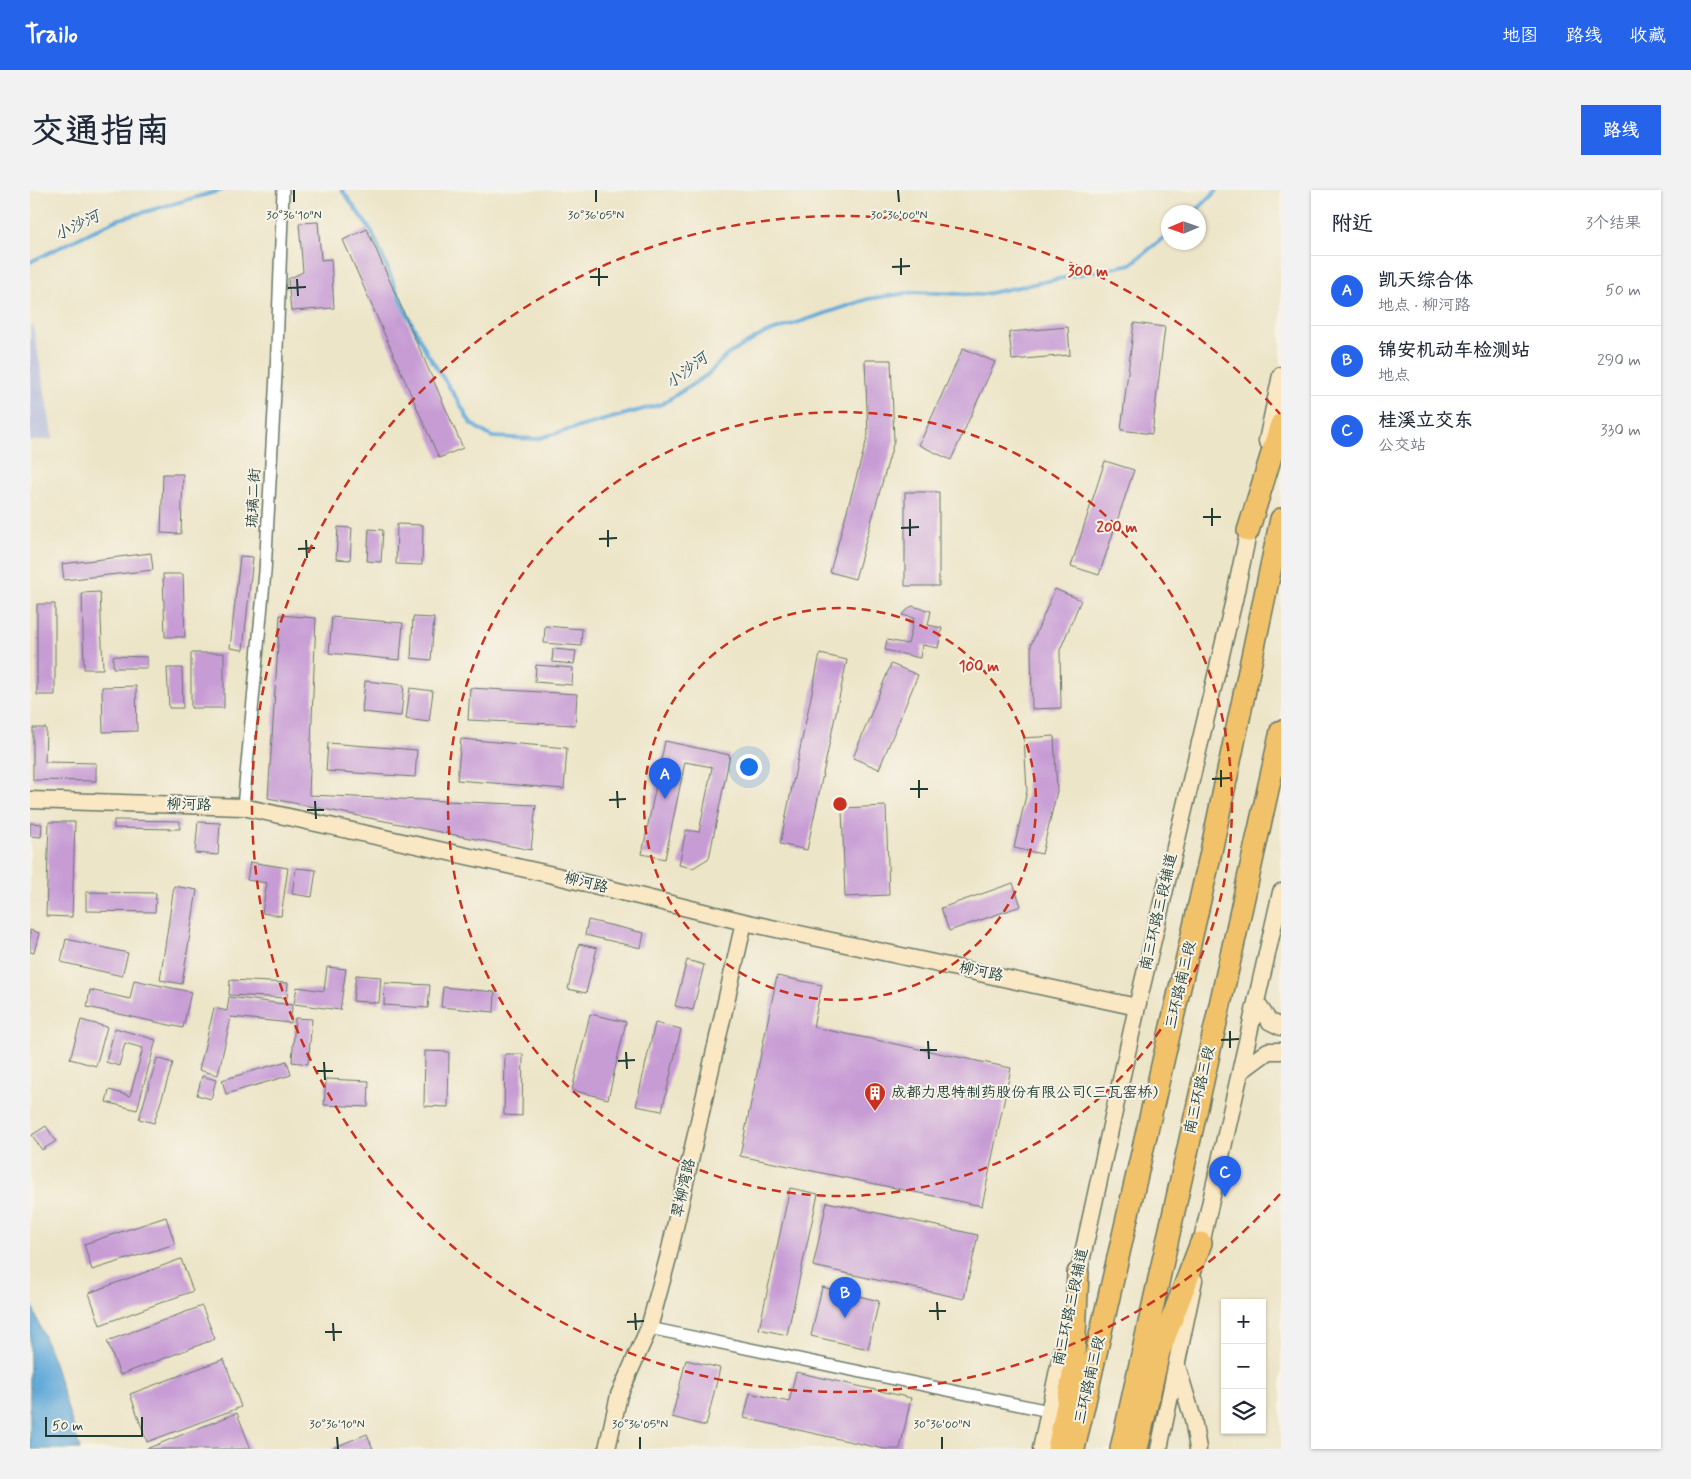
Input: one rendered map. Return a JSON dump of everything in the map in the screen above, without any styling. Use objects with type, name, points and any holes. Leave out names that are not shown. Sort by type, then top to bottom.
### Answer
[{"type":"highway","points":[[1248,531],[1281,424]]},
{"type":"highway","name":"三环路南三段","points":[[1074,1449],[1209,861],[1281,520]]},
{"type":"highway","name":"南三环路三段","points":[[1121,1449],[1281,730]]},
{"type":"highway","points":[[1137,1449],[1159,1352],[1201,1243]]},
{"type":"highway","points":[[1058,1449],[1074,1376],[1078,1273]]},
{"type":"main road","name":"南三环路三段辅道","points":[[1041,1449],[1136,1007],[1234,600],[1281,375]]},
{"type":"main road","name":"柳河路","points":[[30,800],[243,807],[553,875],[744,922],[1136,1007]]},
{"type":"main road","points":[[1158,1449],[1201,1243],[1281,892]]},
{"type":"main road","name":"翠柳湾路","points":[[607,1449],[618,1395],[649,1328],[670,1249],[744,922]]},
{"type":"main road","points":[[1256,1002],[1269,1021],[1281,1027]]},
{"type":"main road","points":[[1241,1071],[1268,1051],[1281,1051]]},
{"type":"main road","points":[[1177,1365],[1193,1419],[1198,1449]]},
{"type":"street","name":"琉璃二街","points":[[243,807],[265,572],[283,192]]},
{"type":"street","points":[[649,1328],[1049,1411]]},
{"type":"shaded area","points":[[33,325],[53,439],[30,441],[30,326]]},
{"type":"water","points":[[30,1300],[54,1363],[80,1449],[30,1449]]},
{"type":"building","points":[[318,222],[321,260],[331,259],[334,308],[291,311],[288,279],[303,272],[299,223]]},
{"type":"building","points":[[367,229],[463,448],[439,458],[343,240]]},
{"type":"building","points":[[1134,323],[1165,327],[1152,434],[1121,430]]},
{"type":"building","points":[[1068,327],[1070,355],[1012,360],[1009,332]]},
{"type":"building","points":[[963,348],[995,362],[951,460],[919,445]]},
{"type":"building","points":[[865,360],[891,360],[894,441],[855,579],[830,572],[868,435]]},
{"type":"building","points":[[1105,461],[1134,470],[1099,575],[1071,566]]},
{"type":"building","points":[[163,474],[183,474],[181,534],[161,533]]},
{"type":"building","points":[[905,492],[939,492],[939,586],[905,586]]},
{"type":"building","points":[[397,524],[423,525],[422,565],[396,564]]},
{"type":"building","points":[[338,527],[352,528],[350,560],[336,559]]},
{"type":"building","points":[[369,529],[383,530],[381,562],[367,561]]},
{"type":"building","points":[[151,553],[153,570],[64,580],[62,564]]},
{"type":"building","points":[[240,556],[253,557],[243,650],[230,648]]},
{"type":"building","points":[[163,574],[183,574],[185,637],[165,637]]},
{"type":"building","points":[[1055,589],[1081,600],[1060,650],[1061,708],[1032,709],[1031,645]]},
{"type":"building","points":[[100,592],[103,669],[84,669],[82,593]]},
{"type":"building","points":[[37,604],[55,604],[55,695],[37,695]]},
{"type":"building","points":[[912,606],[931,611],[928,625],[942,628],[938,648],[922,645],[920,658],[885,650],[887,640],[908,644],[914,618],[902,615]]},
{"type":"building","points":[[280,615],[316,618],[309,795],[536,805],[531,850],[268,798]]},
{"type":"building","points":[[332,617],[403,623],[400,660],[329,653]]},
{"type":"building","points":[[413,617],[434,618],[431,660],[411,658]]},
{"type":"building","points":[[545,626],[582,629],[581,646],[544,643]]},
{"type":"building","points":[[553,649],[576,651],[574,664],[552,662]]},
{"type":"building","points":[[191,653],[224,653],[224,708],[191,708]]},
{"type":"building","points":[[820,654],[847,660],[807,850],[780,844]]},
{"type":"building","points":[[113,656],[147,657],[147,668],[113,668]]},
{"type":"building","points":[[891,664],[918,675],[879,769],[853,758]]},
{"type":"building","points":[[536,665],[573,668],[572,685],[535,682]]},
{"type":"building","points":[[167,668],[182,668],[183,708],[169,708]]},
{"type":"building","points":[[365,681],[404,685],[401,716],[362,712]]},
{"type":"building","points":[[136,686],[137,731],[103,732],[102,687]]},
{"type":"building","points":[[410,688],[433,691],[429,722],[406,719]]},
{"type":"building","points":[[470,688],[577,694],[575,725],[468,720]]},
{"type":"building","points":[[33,728],[46,728],[45,762],[96,763],[96,781],[33,780]]},
{"type":"building","points":[[1054,736],[1057,791],[1042,854],[1014,848],[1027,791],[1024,738]]},
{"type":"building","points":[[461,739],[567,748],[564,789],[457,780]]},
{"type":"building","points":[[665,741],[730,755],[709,858],[693,868],[679,865],[686,830],[699,832],[712,767],[685,762],[665,859],[642,854]]},
{"type":"building","points":[[328,743],[417,750],[415,777],[326,771]]},
{"type":"building","points":[[886,806],[889,895],[845,897],[842,808]]},
{"type":"building","points":[[114,820],[180,821],[180,829],[114,828]]},
{"type":"building","points":[[49,822],[75,822],[72,917],[46,916]]},
{"type":"building","points":[[198,822],[220,823],[218,855],[195,853]]},
{"type":"building","points":[[30,823],[42,824],[41,837],[30,836]]},
{"type":"building","points":[[250,862],[288,868],[281,916],[262,913],[267,883],[247,880]]},
{"type":"building","points":[[296,868],[316,870],[312,897],[292,894]]},
{"type":"building","points":[[1013,883],[1021,906],[949,931],[941,908]]},
{"type":"building","points":[[174,886],[197,890],[182,984],[160,980]]},
{"type":"building","points":[[86,892],[156,893],[155,912],[86,911]]},
{"type":"building","points":[[588,920],[644,933],[641,948],[585,935]]},
{"type":"building","points":[[30,930],[39,933],[34,953],[30,952]]},
{"type":"building","points":[[66,939],[128,953],[122,976],[61,962]]},
{"type":"building","points":[[579,944],[597,948],[586,993],[568,989]]},
{"type":"building","points":[[687,960],[704,965],[693,1010],[675,1006]]},
{"type":"building","points":[[327,967],[346,969],[340,1010],[294,1004],[297,987],[324,991]]},
{"type":"building","points":[[356,975],[381,977],[379,1003],[353,1001]]},
{"type":"building","name":"成都力思特制药股份有限公司(三瓦窑桥)","points":[[777,976],[822,985],[813,1027],[1011,1068],[982,1206],[740,1156]]},
{"type":"building","points":[[134,980],[191,992],[183,1028],[87,1007],[90,990],[130,999]]},
{"type":"building","points":[[230,980],[288,983],[287,998],[229,995]]},
{"type":"building","points":[[385,983],[430,985],[428,1008],[384,1005]]},
{"type":"building","points":[[443,987],[495,992],[494,1012],[441,1007]]},
{"type":"building","points":[[229,997],[292,1005],[291,1023],[231,1017],[218,1075],[199,1070],[214,1008],[227,1011]]},
{"type":"building","points":[[590,1014],[626,1022],[608,1099],[572,1090]]},
{"type":"building","points":[[295,1018],[312,1019],[308,1064],[292,1062]]},
{"type":"building","points":[[81,1020],[107,1027],[96,1066],[70,1059]]},
{"type":"building","points":[[655,1023],[681,1029],[662,1111],[636,1106]]},
{"type":"building","points":[[115,1028],[156,1040],[137,1110],[106,1102],[109,1090],[130,1096],[143,1048],[125,1043],[119,1066],[106,1062]]},
{"type":"building","points":[[425,1051],[449,1052],[448,1107],[424,1106]]},
{"type":"building","points":[[505,1054],[523,1054],[522,1116],[504,1115]]},
{"type":"building","points":[[157,1058],[173,1063],[154,1123],[139,1119]]},
{"type":"building","points":[[287,1061],[291,1075],[226,1094],[222,1080]]},
{"type":"building","points":[[202,1076],[216,1080],[211,1099],[197,1095]]},
{"type":"building","points":[[326,1079],[369,1081],[368,1107],[324,1105]]},
{"type":"building","points":[[46,1126],[56,1141],[42,1150],[32,1135]]},
{"type":"building","points":[[790,1188],[818,1194],[787,1335],[759,1329]]},
{"type":"building","points":[[827,1202],[978,1235],[964,1299],[813,1266]]},
{"type":"building","points":[[166,1217],[175,1244],[92,1270],[84,1244]]},
{"type":"building","points":[[181,1259],[193,1291],[100,1325],[89,1293]]},
{"type":"building","points":[[822,1287],[879,1301],[868,1349],[811,1336]]},
{"type":"building","points":[[202,1306],[215,1339],[120,1375],[107,1341]]},
{"type":"building","points":[[224,1359],[241,1407],[147,1442],[130,1394]]},
{"type":"building","points":[[686,1360],[720,1368],[706,1426],[672,1417]]},
{"type":"building","points":[[796,1372],[911,1398],[900,1449],[884,1449],[744,1418],[750,1393],[789,1402]]},
{"type":"building","points":[[237,1413],[251,1449],[146,1449]]},
{"type":"building","points":[[367,1434],[373,1449],[330,1449]]},
{"type":"waterway","name":"小沙河","points":[[30,262],[116,220],[222,190]]},
{"type":"waterway","name":"小沙河","points":[[342,190],[372,232],[404,308],[427,353],[471,424],[492,437],[536,439],[662,404],[707,375],[727,355],[763,334],[868,299],[915,292],[980,295],[1131,264],[1161,240]]},
{"type":"waterway","name":"小沙河","points":[[1202,205],[1217,190]]},
{"type":"place","name":"凯天综合体","points":[[665,799]]},
{"type":"place","name":"成都力思特制药股份有限公司(三瓦窑桥)","points":[[875,1112]]},
{"type":"place","name":"桂溪立交东","points":[[1225,1197]]},
{"type":"place","name":"锦安机动车检测站","points":[[845,1318]]}]
